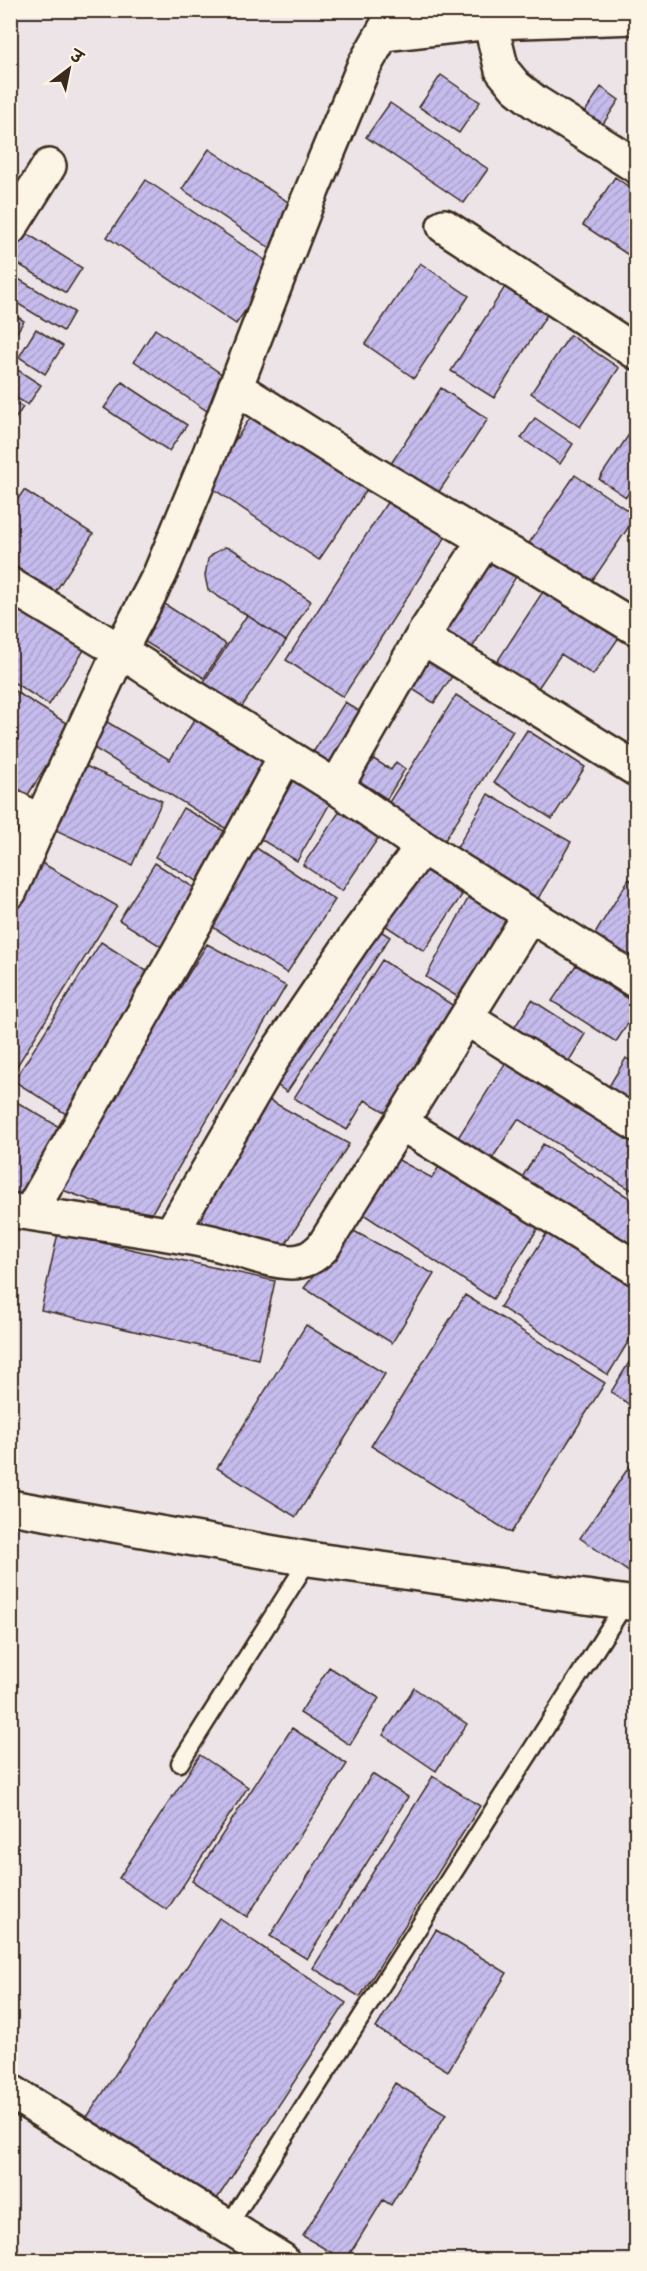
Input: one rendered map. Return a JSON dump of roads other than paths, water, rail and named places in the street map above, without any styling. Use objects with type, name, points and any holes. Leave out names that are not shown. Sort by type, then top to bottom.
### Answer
[{"type":"street","points":[[10,891],[120,651],[160,574],[338,128],[364,66],[390,22],[490,22],[636,17]]},
{"type":"street","points":[[490,22],[502,70],[516,87],[535,102],[636,166]]},
{"type":"street","points":[[10,228],[49,166]]},
{"type":"street","points":[[444,226],[636,352]]},
{"type":"street","points":[[235,387],[351,460],[636,628]]},
{"type":"street","points":[[336,788],[422,637],[485,540]]},
{"type":"street","points":[[10,585],[120,651],[636,981]]},
{"type":"street","points":[[422,637],[636,769]]},
{"type":"street","points":[[285,757],[195,923],[20,1211],[213,1242],[281,1261],[305,1260],[314,1257],[323,1247],[530,915]]},
{"type":"street","points":[[10,805],[40,823]]},
{"type":"street","points":[[171,1234],[275,1055],[349,946],[422,846]]},
{"type":"street","points":[[466,1018],[636,1124]]},
{"type":"street","points":[[401,1123],[636,1268]]},
{"type":"street","points":[[10,1507],[309,1559],[631,1603]]},
{"type":"street","points":[[10,2091],[282,2260]]},
{"type":"lane","points":[[180,1763],[309,1559]]},
{"type":"lane","points":[[228,2226],[631,1603]]}]
